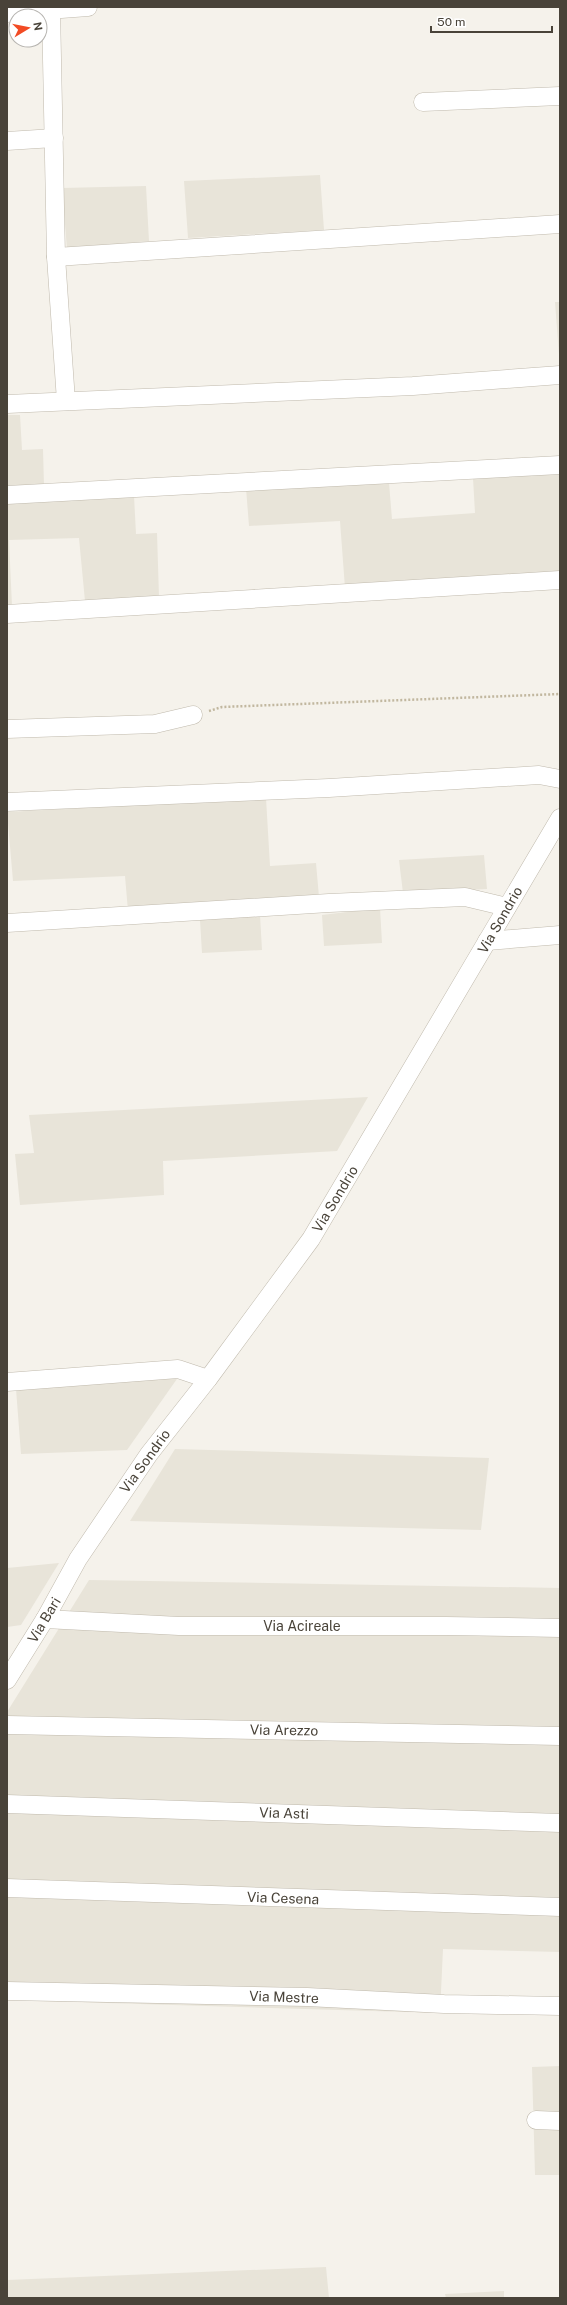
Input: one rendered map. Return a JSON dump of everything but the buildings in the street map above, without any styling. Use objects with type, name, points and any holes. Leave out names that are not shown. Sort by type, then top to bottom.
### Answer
[{"type":"street","points":[[7,12],[88,7]]},
{"type":"street","points":[[51,9],[56,256],[66,401]]},
{"type":"street","points":[[423,102],[560,96]]},
{"type":"street","points":[[7,141],[54,138]]},
{"type":"street","points":[[56,256],[560,224]]},
{"type":"street","points":[[7,404],[413,386],[560,375]]},
{"type":"street","points":[[7,495],[560,464]]},
{"type":"street","points":[[7,614],[560,580]]},
{"type":"street","points":[[7,729],[155,724],[193,715]]},
{"type":"street","points":[[7,802],[337,787],[539,775],[560,779]]},
{"type":"street","name":"Via Sondrio","points":[[78,1558],[149,1454],[208,1379],[311,1239],[560,818]]},
{"type":"street","points":[[7,923],[329,903],[466,897],[507,907]]},
{"type":"street","points":[[487,941],[560,935]]},
{"type":"street","points":[[7,1382],[178,1369],[208,1379]]},
{"type":"street","name":"Via Bari","points":[[7,1680],[45,1620],[78,1558]]},
{"type":"street","name":"Via Acireale","points":[[45,1620],[180,1626],[446,1626],[560,1628]]},
{"type":"street","name":"Via Arezzo","points":[[7,1725],[560,1736]]},
{"type":"street","name":"Via Asti","points":[[7,1804],[560,1823]]},
{"type":"street","name":"Via Cesena","points":[[7,1888],[560,1907]]},
{"type":"street","name":"Via Mestre","points":[[7,1991],[560,2006]]},
{"type":"street","points":[[536,2120],[560,2121]]},
{"type":"path","points":[[193,715],[222,708],[560,694]]},
{"type":"shaded area","points":[[320,175],[324,230],[188,238],[184,181]]},
{"type":"shaded area","points":[[146,186],[149,241],[67,249],[62,188]]},
{"type":"shaded area","points":[[555,302],[560,302],[560,368]]},
{"type":"shaded area","points":[[7,415],[20,415],[22,450],[43,449],[44,486],[7,488]]},
{"type":"shaded area","points":[[560,472],[560,573],[345,588],[340,521],[249,526],[246,488],[389,483],[392,519],[475,513],[473,478]]},
{"type":"shaded area","points":[[134,496],[136,534],[157,533],[159,597],[85,601],[79,538],[9,540],[12,606],[7,607],[7,504]]},
{"type":"shaded area","points":[[266,798],[270,866],[316,863],[319,897],[128,911],[125,876],[13,881],[7,812]]},
{"type":"shaded area","points":[[484,855],[487,889],[403,893],[399,860]]},
{"type":"shaded area","points":[[380,908],[382,943],[324,946],[322,915]]},
{"type":"shaded area","points":[[260,915],[262,950],[202,953],[200,920]]},
{"type":"shaded area","points":[[368,1097],[337,1151],[163,1161],[164,1195],[20,1205],[15,1154],[34,1153],[29,1115]]},
{"type":"shaded area","points":[[179,1376],[127,1450],[21,1454],[16,1389]]},
{"type":"shaded area","points":[[175,1449],[489,1458],[481,1530],[130,1521]]},
{"type":"shaded area","points":[[59,1563],[21,1625],[7,1627],[7,1568]]},
{"type":"shaded area","points":[[89,1580],[560,1588],[560,1952],[443,1949],[440,2013],[7,2000],[7,1712]]},
{"type":"shaded area","points":[[560,2066],[560,2175],[535,2175],[532,2067]]},
{"type":"shaded area","points":[[326,2267],[329,2298],[7,2298],[7,2280]]},
{"type":"shaded area","points":[[504,2291],[504,2298],[446,2298],[445,2294]]}]
